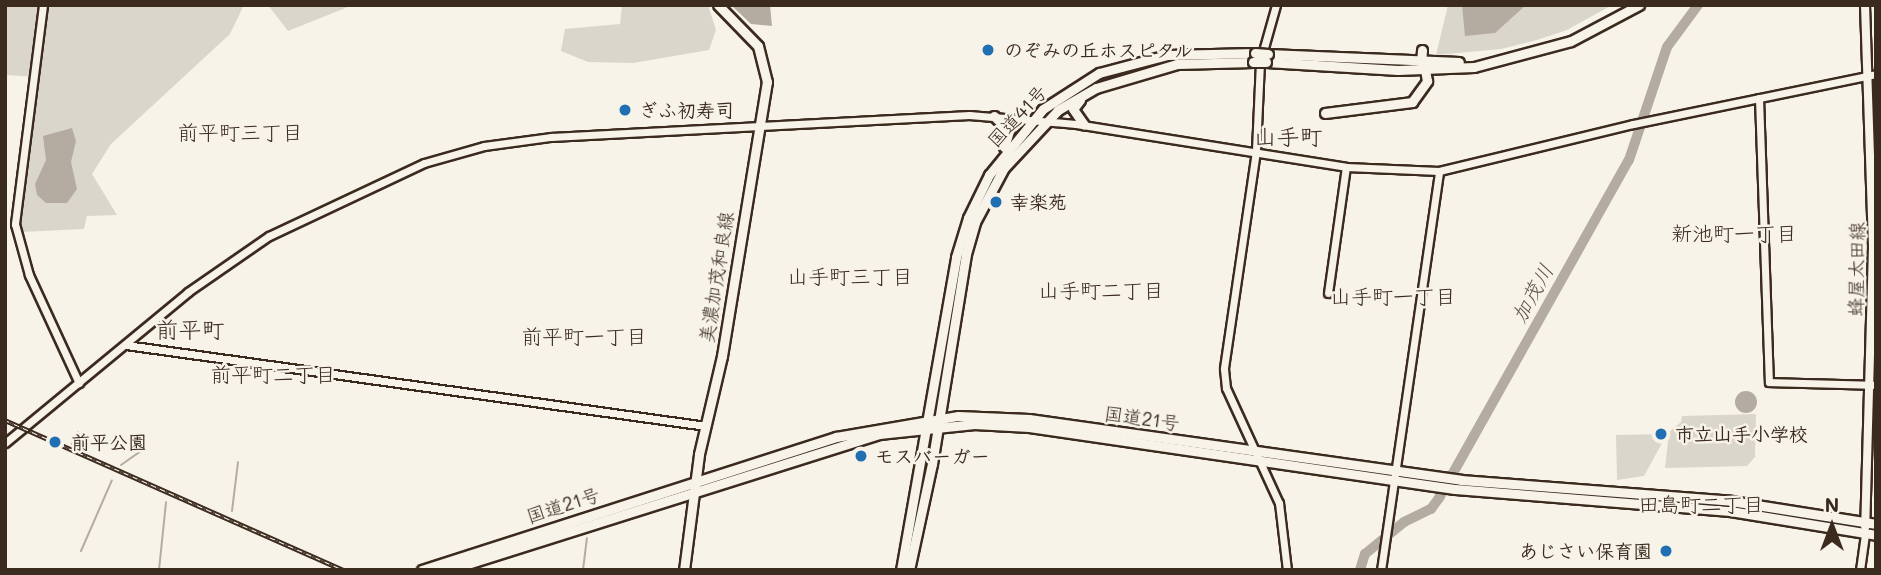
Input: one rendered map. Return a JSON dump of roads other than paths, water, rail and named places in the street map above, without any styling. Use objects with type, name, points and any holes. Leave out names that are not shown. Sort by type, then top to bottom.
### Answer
[{"type":"main road","name":"美濃加茂和良線","points":[[684,570],[695,481],[722,356],[767,82],[763,55],[718,5]]},
{"type":"main road","name":"国道41号","points":[[1423,66],[1479,60],[1535,48],[1587,30],[1632,5]]},
{"type":"main road","name":"国道41号","points":[[909,570],[963,269],[975,222],[1009,160],[1047,120],[1102,86],[1177,64],[1267,58],[1474,66],[1531,55],[1588,34],[1639,5]]},
{"type":"main road","name":"蜂屋太田線","points":[[1865,5],[1873,75],[1871,523],[1865,533]]},
{"type":"main road","name":"国道41号","points":[[901,570],[934,422],[961,240],[979,192],[995,167],[1034,119],[1065,91],[1099,73],[1144,59],[1204,47],[1254,58]]},
{"type":"main road","points":[[1325,113],[1412,102],[1427,81],[1422,50]]},
{"type":"main road","points":[[1084,125],[1074,115],[1075,105],[1102,86]]},
{"type":"main road","points":[[994,116],[1009,131],[995,167]]},
{"type":"main road","name":"国道21号","points":[[422,570],[836,437],[934,422],[1029,419],[1396,473],[1455,489],[1730,511],[1876,536]]},
{"type":"main road","name":"国道21号","points":[[448,570],[879,434],[934,422],[1001,424],[1262,461],[1731,501],[1871,523]]},
{"type":"street","points":[[43,5],[15,223],[29,275],[79,383]]},
{"type":"street","points":[[1276,5],[1257,82],[1256,151],[1224,369],[1226,388],[1254,451],[1262,461],[1282,513],[1287,570]]},
{"type":"street","points":[[5,443],[212,274],[269,236],[424,163],[530,139],[758,129],[906,116],[994,116],[1084,125],[1346,167],[1439,171],[1633,124],[1873,75]]},
{"type":"street","points":[[1759,98],[1769,382],[1873,385]]},
{"type":"street","points":[[1328,293],[1346,167]]},
{"type":"street","points":[[1381,570],[1439,171]]},
{"type":"street","points":[[125,345],[706,426]]},
{"type":"street","points":[[1860,570],[1865,533]]},
{"type":"waterway","name":"加茂川","points":[[1360,570],[1365,554],[1404,522],[1431,509],[1439,498],[1629,160],[1667,47],[1698,5]]},
{"type":"waterway","points":[[72,444],[78,432]]},
{"type":"waterway","points":[[121,465],[144,449]]},
{"type":"waterway","points":[[232,511],[238,462]]},
{"type":"waterway","points":[[81,551],[112,480]]},
{"type":"waterway","points":[[159,570],[166,502]]},
{"type":"waterway","points":[[583,570],[587,538]]},
{"type":"railway","points":[[5,420],[344,570]]},
{"type":"place","name":"のぞみの丘ホスピタル","points":[[988,50]]},
{"type":"place","name":"ぎふ初寿司","points":[[625,110]]},
{"type":"place","name":"幸楽苑","points":[[996,202]]},
{"type":"place","name":"市立山手小学校","points":[[1661,434]]},
{"type":"place","name":"前平公園","points":[[55,442]]},
{"type":"place","name":"モスバーガー","points":[[861,456]]},
{"type":"place","name":"あじさい保育園","points":[[1666,551]]},
{"type":"district","name":"前平町三丁目","points":[[240,132]]},
{"type":"district","name":"山手町","points":[[1288,136]]},
{"type":"district","name":"新池町一丁目","points":[[1734,233]]},
{"type":"district","name":"山手町三丁目","points":[[850,276]]},
{"type":"district","name":"山手町二丁目","points":[[1101,290]]},
{"type":"district","name":"山手町一丁目","points":[[1393,296]]},
{"type":"district","name":"前平町","points":[[190,329]]},
{"type":"district","name":"前平町一丁目","points":[[584,336]]},
{"type":"district","name":"前平町二丁目","points":[[273,374]]},
{"type":"district","name":"田島町二丁目","points":[[1701,504]]}]
